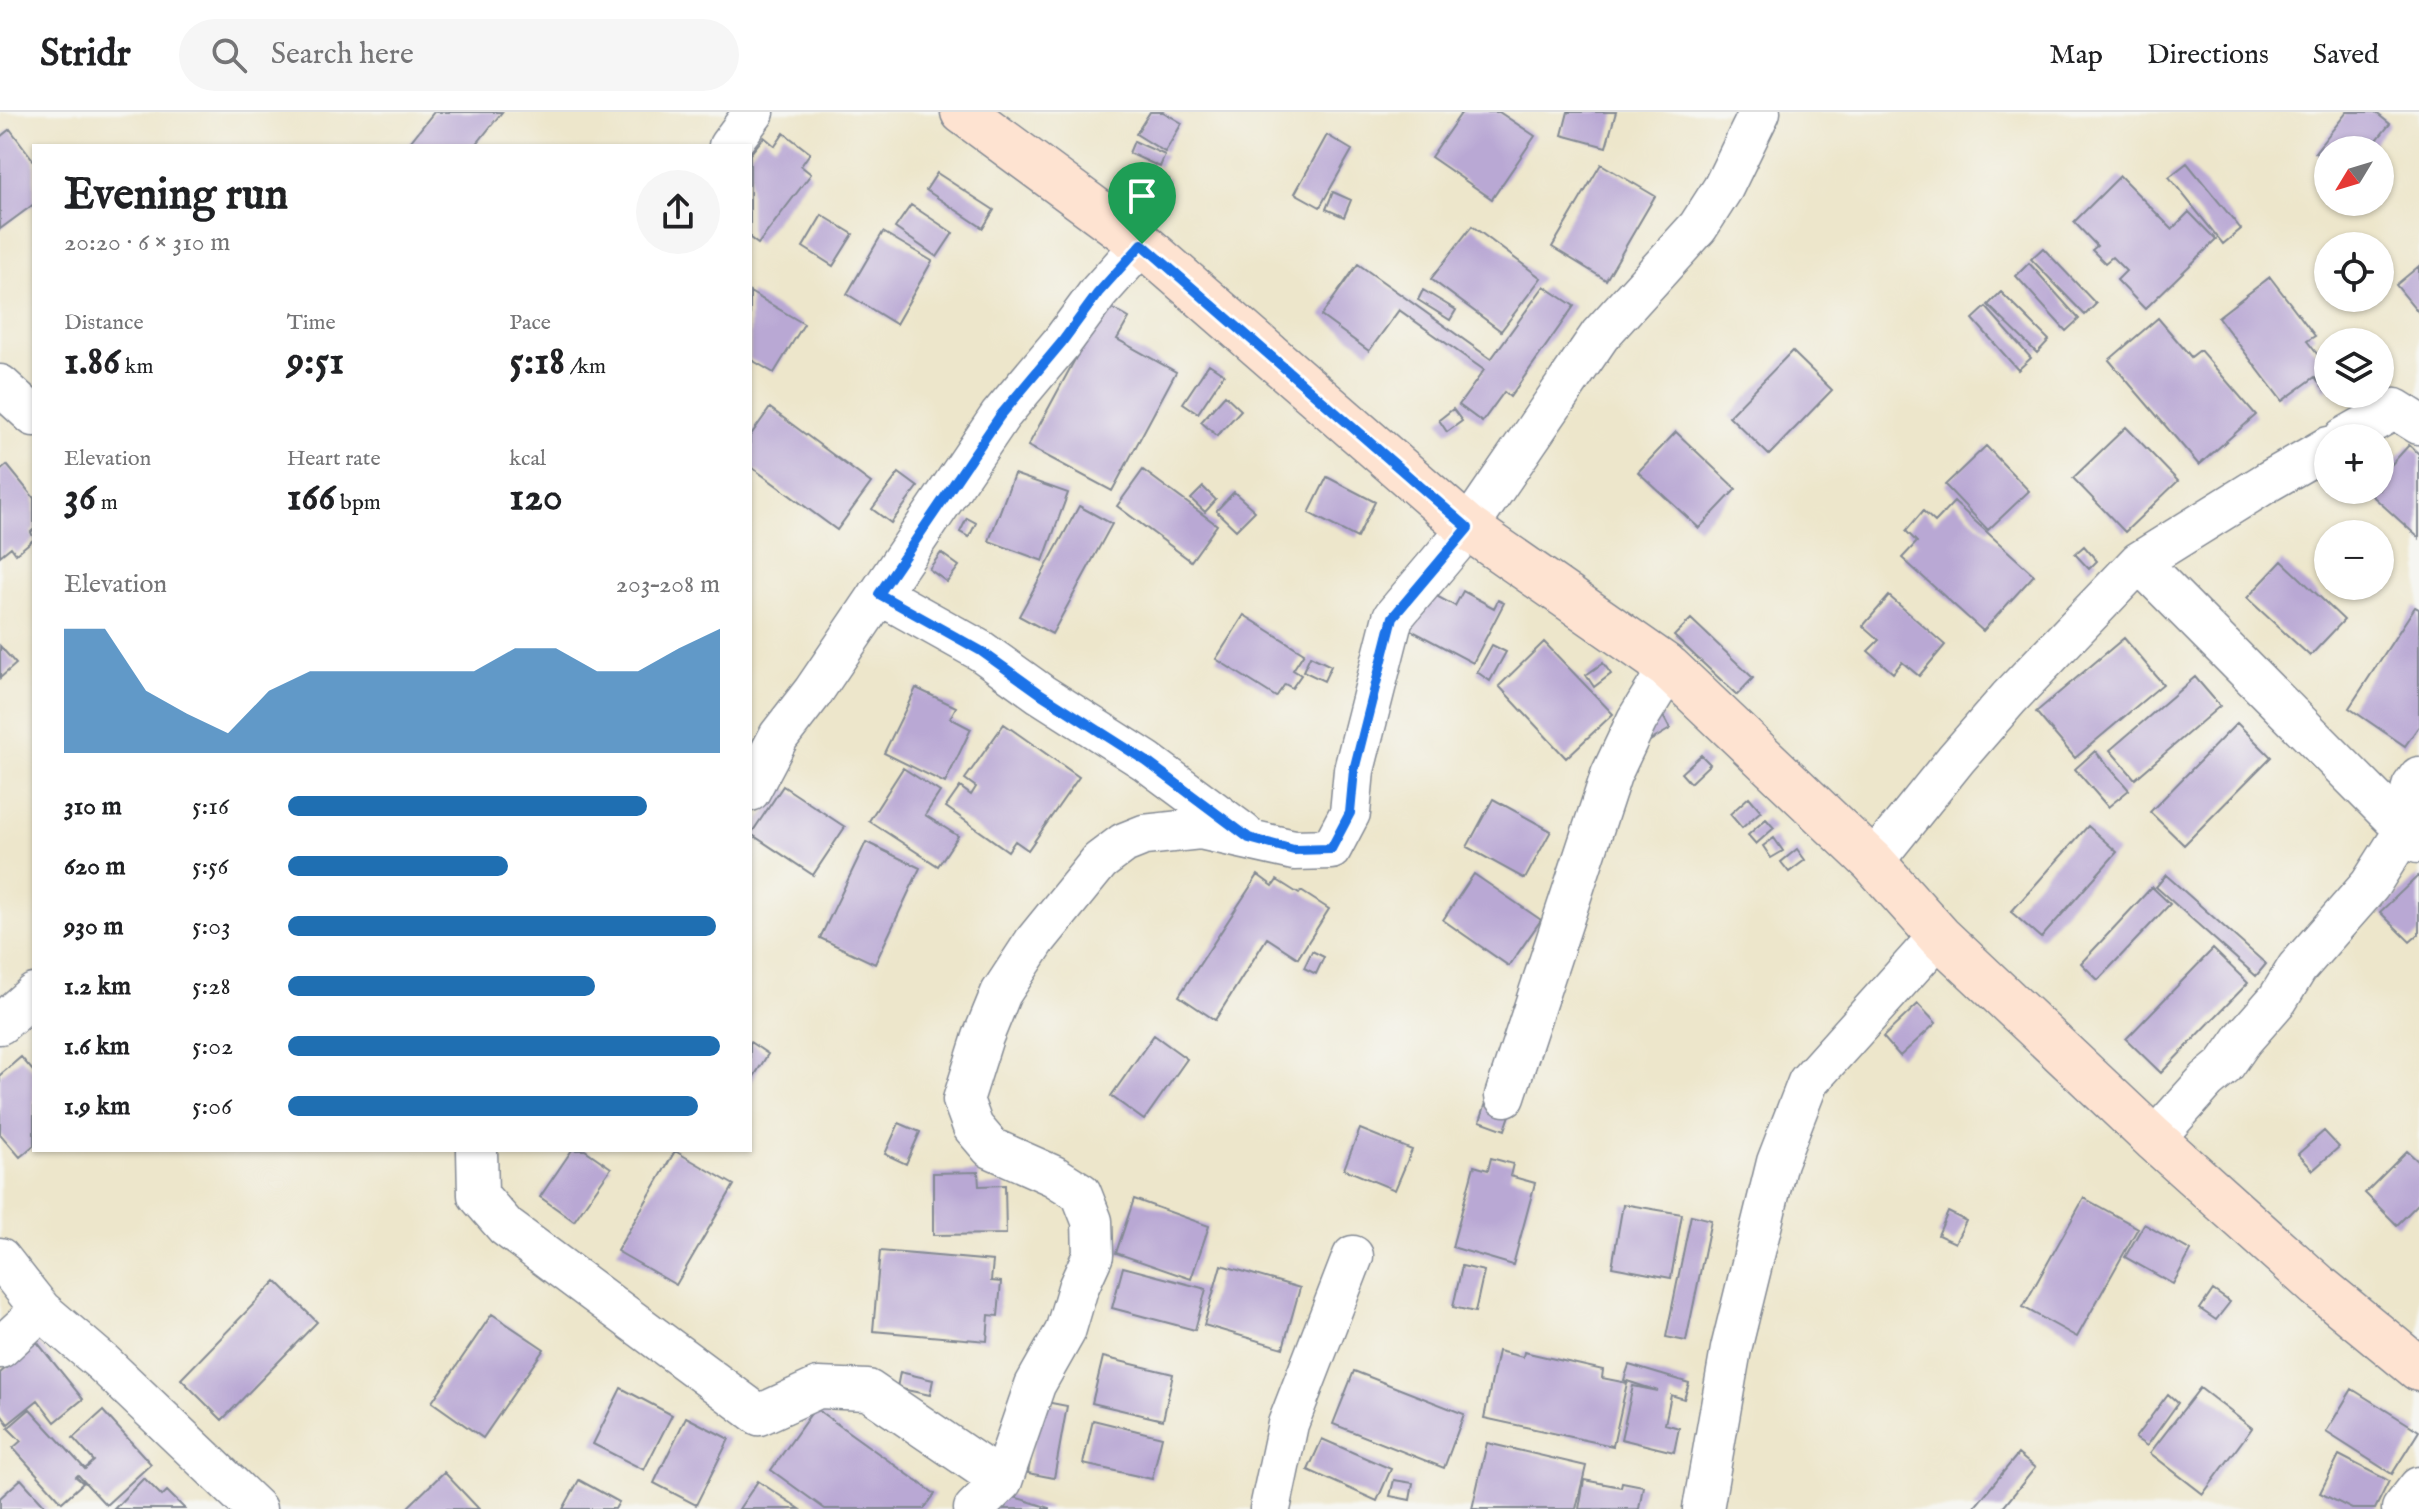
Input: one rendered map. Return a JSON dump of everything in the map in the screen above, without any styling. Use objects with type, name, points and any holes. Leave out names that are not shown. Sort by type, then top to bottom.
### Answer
[{"type":"street","points":[[730,144],[754,112]]},
{"type":"street","points":[[974,1509],[1002,1481],[1035,1385],[1065,1332],[1078,1288],[1093,1255],[1092,1221],[1081,1193],[1054,1176],[991,1148],[973,1127],[963,1100],[1001,993],[1035,941],[1100,861],[1124,843],[1144,835],[1200,829],[1294,850],[1331,849],[1350,813],[1354,770],[1393,617],[1468,528],[1600,335],[1698,227],[1723,188],[1760,112]]},
{"type":"street","points":[[974,115],[1142,244],[1468,528],[1669,668],[1873,862],[1939,936],[2154,1139],[2318,1286],[2419,1369]]},
{"type":"street","points":[[752,787],[779,736],[1000,416],[1098,293],[1142,244]]},
{"type":"street","points":[[0,385],[32,414]]},
{"type":"street","points":[[2369,424],[2395,409],[2419,424]]},
{"type":"street","points":[[1873,862],[2009,698],[2139,562],[2314,456]]},
{"type":"street","points":[[2139,562],[2412,836]]},
{"type":"street","points":[[879,594],[981,651],[1041,694],[1146,761],[1249,838]]},
{"type":"street","points":[[1505,1096],[1611,775],[1637,720],[1669,668]]},
{"type":"street","points":[[2154,1139],[2207,1080],[2224,1066],[2278,999],[2297,968],[2412,836],[2412,787],[2419,777]]},
{"type":"street","points":[[1703,1509],[1731,1349],[1777,1162],[1808,1082],[1939,936]]},
{"type":"street","points":[[0,1024],[32,996]]},
{"type":"street","points":[[477,1152],[478,1195],[506,1227],[759,1415],[818,1388],[868,1390],[1002,1481]]},
{"type":"street","points":[[1270,1509],[1288,1424],[1353,1256]]},
{"type":"street","points":[[0,1258],[41,1310],[103,1363],[256,1509]]},
{"type":"street","points":[[0,1348],[41,1310]]},
{"type":"street","points":[[2402,1509],[2419,1487]]},
{"type":"building","points":[[434,112],[502,112],[477,144],[409,144]]},
{"type":"building","points":[[1150,112],[1163,112],[1182,123],[1165,152],[1136,134]]},
{"type":"building","points":[[1462,112],[1499,112],[1535,136],[1492,199],[1431,157]]},
{"type":"building","points":[[1568,112],[1616,112],[1606,147],[1562,135]]},
{"type":"building","points":[[2347,112],[2375,112],[2390,124],[2380,136],[2328,136]]},
{"type":"building","points":[[10,129],[32,158],[32,205],[0,229],[0,137]]},
{"type":"building","points":[[784,133],[810,153],[801,166],[811,174],[758,244],[752,240],[752,152],[764,137],[775,146]]},
{"type":"building","points":[[1327,135],[1352,150],[1320,207],[1295,193]]},
{"type":"building","points":[[1134,141],[1165,155],[1160,167],[1129,153]]},
{"type":"building","points":[[2187,163],[2241,229],[2223,244],[2169,177]]},
{"type":"building","points":[[1601,164],[1655,196],[1606,280],[1552,247]]},
{"type":"building","points":[[1150,170],[1169,179],[1159,198],[1141,189]]},
{"type":"building","points":[[937,173],[994,210],[983,228],[926,190]]},
{"type":"building","points":[[2120,176],[2172,229],[2189,212],[2216,240],[2145,309],[2117,280],[2126,271],[2112,257],[2105,263],[2092,250],[2097,246],[2074,222]]},
{"type":"building","points":[[1333,192],[1351,200],[1344,217],[1326,209]]},
{"type":"building","points":[[911,205],[953,233],[937,257],[895,228]]},
{"type":"building","points":[[822,215],[853,234],[833,266],[803,247]]},
{"type":"building","points":[[1472,226],[1541,278],[1501,331],[1431,279]]},
{"type":"building","points":[[883,232],[932,261],[896,324],[847,294]]},
{"type":"building","points":[[2043,248],[2096,304],[2085,315],[2031,259]]},
{"type":"building","points":[[2029,263],[2079,319],[2066,331],[2016,276]]},
{"type":"building","points":[[1358,264],[1491,359],[1544,286],[1574,306],[1510,397],[1504,392],[1482,422],[1459,405],[1484,370],[1399,310],[1369,351],[1321,316]]},
{"type":"building","points":[[2419,266],[2419,313],[2396,285]]},
{"type":"building","points":[[2270,277],[2314,335],[2307,341],[2314,350],[2314,378],[2282,401],[2218,317]]},
{"type":"building","points":[[1423,290],[1456,310],[1450,320],[1418,300]]},
{"type":"building","points":[[2001,292],[2049,340],[2037,353],[1988,305]]},
{"type":"building","points":[[752,293],[804,324],[774,373],[752,360]]},
{"type":"building","points":[[1105,304],[1129,318],[1117,339],[1176,372],[1112,491],[1028,446]]},
{"type":"building","points":[[1986,307],[2031,358],[2018,370],[1973,319]]},
{"type":"building","points":[[2158,318],[2191,357],[2200,350],[2256,415],[2199,465],[2109,360]]},
{"type":"building","points":[[1792,351],[1832,390],[1769,455],[1729,416]]},
{"type":"building","points":[[1209,364],[1224,374],[1198,413],[1183,403]]},
{"type":"building","points":[[1225,395],[1241,410],[1217,436],[1201,422]]},
{"type":"building","points":[[770,408],[871,483],[837,530],[752,467],[752,433]]},
{"type":"building","points":[[1453,409],[1462,421],[1447,432],[1439,420]]},
{"type":"building","points":[[2126,427],[2178,481],[2125,532],[2073,478]]},
{"type":"building","points":[[1676,432],[1736,489],[1699,528],[1638,472]]},
{"type":"building","points":[[2409,445],[2419,454],[2419,538],[2381,504],[2394,504],[2394,462]]},
{"type":"building","points":[[1986,446],[2029,491],[1988,530],[1945,485]]},
{"type":"building","points":[[7,465],[32,496],[32,541],[16,554],[11,547],[0,556],[0,471]]},
{"type":"building","points":[[1143,470],[1217,525],[1191,561],[1117,506]]},
{"type":"building","points":[[899,473],[918,487],[891,523],[872,509]]},
{"type":"building","points":[[1014,474],[1068,493],[1043,561],[989,541]]},
{"type":"building","points":[[1327,477],[1375,502],[1357,538],[1309,513]]},
{"type":"building","points":[[1203,487],[1216,500],[1205,512],[1191,499]]},
{"type":"building","points":[[1234,492],[1255,511],[1236,530],[1216,511]]},
{"type":"building","points":[[1954,502],[2034,575],[1983,631],[1902,558],[1917,542],[1906,531],[1923,511],[1935,522]]},
{"type":"building","points":[[1079,506],[1112,524],[1052,634],[1019,616]]},
{"type":"building","points":[[967,518],[976,523],[969,537],[960,532]]},
{"type":"building","points":[[2084,546],[2097,561],[2089,569],[2075,554]]},
{"type":"building","points":[[941,553],[959,566],[947,582],[929,569]]},
{"type":"building","points":[[2282,561],[2314,591],[2314,600],[2323,600],[2344,620],[2310,656],[2247,598]]},
{"type":"building","points":[[1427,591],[1455,606],[1463,591],[1494,608],[1498,600],[1504,603],[1473,663],[1407,628]]},
{"type":"building","points":[[1889,596],[1945,645],[1919,676],[1902,662],[1893,673],[1868,651],[1879,640],[1863,626]]},
{"type":"building","points":[[2415,607],[2419,609],[2419,726],[2405,746],[2349,708]]},
{"type":"building","points":[[1244,615],[1304,653],[1293,670],[1301,675],[1292,688],[1285,684],[1276,697],[1216,659]]},
{"type":"building","points":[[1691,619],[1753,678],[1737,695],[1674,636]]},
{"type":"building","points":[[2124,638],[2163,684],[2075,758],[2036,712]]},
{"type":"building","points":[[1544,642],[1613,714],[1566,758],[1499,686]]},
{"type":"building","points":[[1492,645],[1506,652],[1490,681],[1477,672]]},
{"type":"building","points":[[0,646],[16,664],[0,678]]},
{"type":"building","points":[[1310,656],[1331,666],[1324,681],[1303,671]]},
{"type":"building","points":[[1603,663],[1611,674],[1594,687],[1586,675]]},
{"type":"building","points":[[2195,677],[2220,706],[2135,779],[2110,750]]},
{"type":"building","points":[[916,688],[956,707],[950,718],[971,729],[945,783],[884,753]]},
{"type":"building","points":[[1663,716],[1670,729],[1650,741],[1642,728]]},
{"type":"building","points":[[2237,723],[2271,757],[2184,845],[2150,812]]},
{"type":"building","points":[[1004,724],[1079,777],[1028,850],[1015,841],[1008,851],[946,807],[960,787],[971,795],[976,787],[965,779]]},
{"type":"building","points":[[2095,751],[2129,790],[2108,807],[2075,769]]},
{"type":"building","points":[[1701,755],[1710,764],[1690,783],[1681,773]]},
{"type":"building","points":[[903,768],[940,792],[925,815],[958,836],[938,866],[869,821]]},
{"type":"building","points":[[783,786],[845,827],[813,875],[752,832]]},
{"type":"building","points":[[1749,797],[1761,811],[1742,828],[1730,814]]},
{"type":"building","points":[[1493,799],[1551,831],[1525,879],[1467,847]]},
{"type":"building","points":[[1766,819],[1774,828],[1756,844],[1748,835]]},
{"type":"building","points":[[2088,826],[2117,852],[2041,938],[2011,912]]},
{"type":"building","points":[[1774,838],[1783,851],[1771,858],[1763,846]]},
{"type":"building","points":[[866,842],[920,868],[875,964],[820,938]]},
{"type":"building","points":[[1797,849],[1805,860],[1789,872],[1781,862]]},
{"type":"building","points":[[1474,874],[1541,920],[1509,966],[1443,920]]},
{"type":"building","points":[[1258,875],[1273,886],[1277,880],[1299,894],[1301,891],[1329,909],[1298,958],[1267,938],[1215,1020],[1179,996]]},
{"type":"building","points":[[2166,875],[2266,964],[2256,976],[2156,887]]},
{"type":"building","points":[[2419,875],[2419,934],[2410,942],[2380,912]]},
{"type":"building","points":[[2152,887],[2170,904],[2098,980],[2081,963]]},
{"type":"building","points":[[2213,949],[2248,983],[2161,1073],[2126,1039]]},
{"type":"building","points":[[1312,951],[1324,957],[1316,974],[1304,968]]},
{"type":"building","points":[[1918,1004],[1936,1023],[1900,1056],[1883,1037]]},
{"type":"building","points":[[1154,1035],[1187,1059],[1144,1120],[1111,1096]]},
{"type":"building","points":[[752,1043],[768,1054],[752,1080]]},
{"type":"building","points":[[21,1057],[32,1070],[32,1147],[20,1157],[0,1134],[0,1075]]},
{"type":"building","points":[[1487,1100],[1512,1109],[1505,1130],[1480,1121]]},
{"type":"building","points":[[899,1123],[920,1132],[906,1164],[885,1154]]},
{"type":"building","points":[[1360,1129],[1412,1150],[1395,1190],[1344,1169]]},
{"type":"building","points":[[2324,1131],[2339,1147],[2313,1170],[2298,1154]]},
{"type":"building","points":[[2407,1151],[2419,1162],[2419,1203],[2397,1225],[2365,1193]]},
{"type":"building","points":[[571,1152],[588,1152],[611,1168],[574,1221],[540,1197]]},
{"type":"building","points":[[674,1152],[734,1185],[676,1285],[617,1251]]},
{"type":"building","points":[[1491,1158],[1513,1164],[1510,1176],[1535,1183],[1513,1265],[1452,1247],[1474,1166],[1488,1170]]},
{"type":"building","points":[[978,1172],[979,1186],[1005,1185],[1006,1234],[933,1235],[933,1173]]},
{"type":"building","points":[[2084,1198],[2138,1228],[2077,1337],[2023,1307]]},
{"type":"building","points":[[1134,1199],[1209,1226],[1191,1279],[1116,1253]]},
{"type":"building","points":[[1623,1204],[1682,1214],[1671,1278],[1612,1267]]},
{"type":"building","points":[[1948,1212],[1966,1221],[1955,1243],[1938,1235]]},
{"type":"building","points":[[1691,1215],[1711,1220],[1686,1341],[1666,1337]]},
{"type":"building","points":[[2144,1224],[2191,1251],[2173,1284],[2125,1257]]},
{"type":"building","points":[[880,1251],[993,1261],[991,1281],[1001,1282],[998,1316],[989,1315],[987,1341],[873,1331]]},
{"type":"building","points":[[1221,1265],[1300,1288],[1283,1348],[1204,1325]]},
{"type":"building","points":[[1462,1266],[1484,1271],[1475,1312],[1453,1307]]},
{"type":"building","points":[[1123,1267],[1206,1289],[1195,1330],[1112,1308]]},
{"type":"building","points":[[276,1281],[317,1322],[222,1420],[181,1379]]},
{"type":"building","points":[[2213,1290],[2230,1302],[2216,1320],[2200,1309]]},
{"type":"building","points":[[492,1314],[544,1349],[483,1438],[432,1402]]},
{"type":"building","points":[[37,1342],[83,1399],[55,1422],[38,1400],[8,1424],[0,1413],[0,1373]]},
{"type":"building","points":[[1498,1351],[1523,1357],[1524,1352],[1603,1370],[1602,1378],[1627,1383],[1613,1446],[1484,1418]]},
{"type":"building","points":[[1103,1357],[1173,1374],[1163,1420],[1092,1403]]},
{"type":"building","points":[[1629,1365],[1689,1383],[1684,1399],[1671,1395],[1665,1424],[1679,1428],[1674,1452],[1621,1439],[1633,1386],[1658,1391],[1624,1380]]},
{"type":"building","points":[[1354,1371],[1464,1414],[1444,1468],[1333,1424]]},
{"type":"building","points":[[900,1372],[933,1380],[930,1395],[897,1388]]},
{"type":"building","points":[[621,1388],[672,1415],[644,1470],[593,1444]]},
{"type":"building","points":[[2200,1388],[2252,1428],[2203,1494],[2150,1453]]},
{"type":"building","points":[[2352,1389],[2419,1431],[2392,1474],[2326,1432]]},
{"type":"building","points":[[2168,1394],[2178,1403],[2147,1446],[2135,1438]]},
{"type":"building","points":[[1041,1401],[1067,1406],[1054,1478],[1028,1473]]},
{"type":"building","points":[[815,1408],[935,1494],[924,1509],[825,1509],[771,1470]]},
{"type":"building","points":[[30,1409],[85,1469],[94,1461],[73,1438],[103,1411],[151,1464],[106,1505],[78,1475],[76,1477],[83,1483],[62,1502],[13,1448],[21,1441],[8,1428]]},
{"type":"building","points":[[686,1417],[729,1439],[696,1505],[654,1483]]},
{"type":"building","points":[[1093,1420],[1162,1437],[1152,1479],[1083,1464]]},
{"type":"building","points":[[1322,1439],[1391,1469],[1377,1501],[1308,1470]]},
{"type":"building","points":[[1487,1443],[1586,1466],[1576,1509],[1472,1509]]},
{"type":"building","points":[[2018,1454],[2035,1468],[2002,1509],[1973,1509]]},
{"type":"building","points":[[2339,1455],[2389,1481],[2375,1509],[2352,1509],[2320,1493]]},
{"type":"building","points":[[444,1472],[479,1509],[406,1509]]},
{"type":"building","points":[[144,1478],[162,1496],[167,1491],[185,1509],[114,1509]]},
{"type":"building","points":[[21,1479],[48,1509],[0,1509],[0,1498]]},
{"type":"building","points":[[579,1480],[619,1502],[615,1509],[563,1509]]},
{"type":"building","points":[[1394,1480],[1413,1483],[1410,1500],[1390,1496]]},
{"type":"building","points":[[1584,1480],[1621,1487],[1622,1482],[1643,1486],[1639,1509],[1579,1509]]},
{"type":"building","points":[[758,1481],[800,1509],[739,1509]]},
{"type":"building","points":[[998,1492],[1050,1508],[1050,1509],[992,1509]]},
{"type":"route","points":[[1142,244],[1468,528],[1393,617],[1354,770],[1350,813],[1331,849],[1294,850],[1249,838],[1146,761],[1041,694],[981,651],[879,594],[1000,416],[1098,293],[1142,244]]}]
